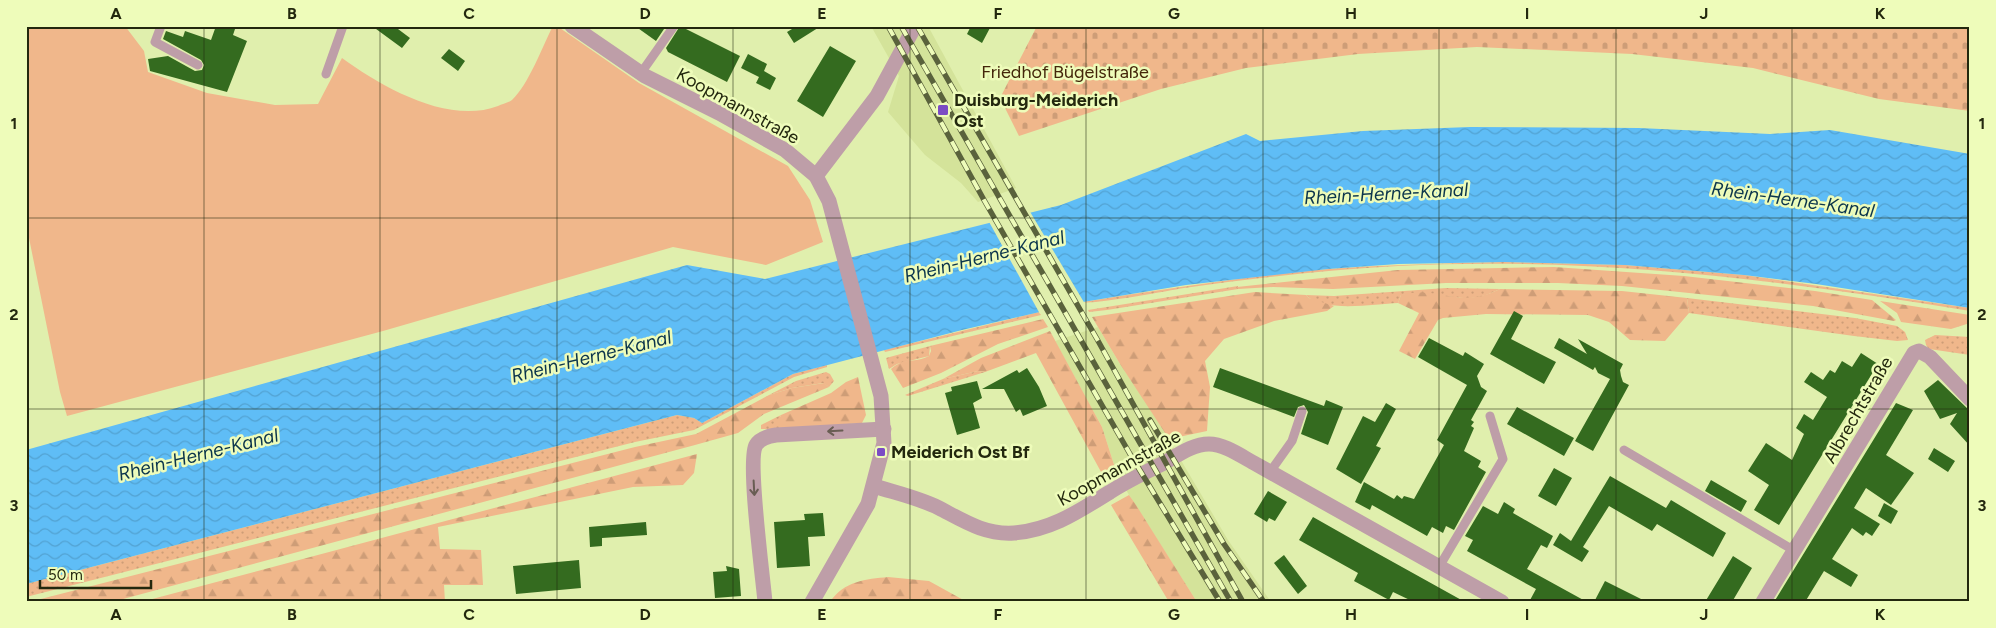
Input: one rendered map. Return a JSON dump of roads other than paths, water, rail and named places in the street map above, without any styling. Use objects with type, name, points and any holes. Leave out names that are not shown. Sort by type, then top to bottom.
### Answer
[{"type":"street","name":"Koopmannstraße","points":[[572,26],[641,73],[719,113],[785,150],[816,176],[829,201],[881,396],[884,443],[868,504],[812,602]]},
{"type":"street","points":[[816,176],[877,96],[915,26]]},
{"type":"street","name":"Albrechtstraße","points":[[1763,602],[1914,353],[1919,351],[1930,357],[1970,399]]},
{"type":"street","points":[[765,602],[753,460],[756,445],[768,436],[776,435],[884,429]]},
{"type":"street","name":"Koopmannstraße","points":[[874,486],[939,508],[961,521],[987,531],[1012,533],[1035,530],[1060,522],[1111,491],[1192,447],[1210,444],[1223,447],[1270,472],[1499,601]]},
{"type":"lane","points":[[162,26],[155,42],[198,65]]},
{"type":"lane","points":[[326,74],[343,26]]},
{"type":"lane","points":[[641,73],[674,26]]},
{"type":"lane","points":[[1270,472],[1292,441],[1302,411]]},
{"type":"lane","points":[[1439,567],[1502,459],[1490,416]]},
{"type":"lane","points":[[1624,450],[1795,551]]},
{"type":"water","name":"Rhein-Herne-Kanal","points":[[1470,127],[1639,128],[1770,134],[1830,130],[1970,154],[1970,308],[1744,275],[1625,265],[1504,262],[1398,264],[1328,269],[1186,285],[1083,302],[962,330],[793,374],[702,423],[694,418],[677,415],[26,584],[26,450],[687,265],[765,279],[1061,205],[1246,134],[1260,141],[1363,131]]},
{"type":"railway","points":[[888,26],[984,200],[1130,454],[1220,602]]},
{"type":"railway","points":[[901,26],[1231,602]]},
{"type":"railway","points":[[917,26],[1097,339],[1243,602]]},
{"type":"railway","points":[[1150,420],[1224,544],[1264,602]]},
{"type":"place","name":"Duisburg-Meiderich Ost","points":[[943,110]]},
{"type":"place","name":"Meiderich Ost Bf","points":[[881,452]]},
{"type":"park label","name":"Friedhof Bügelstraße","points":[[1065,72]]}]
